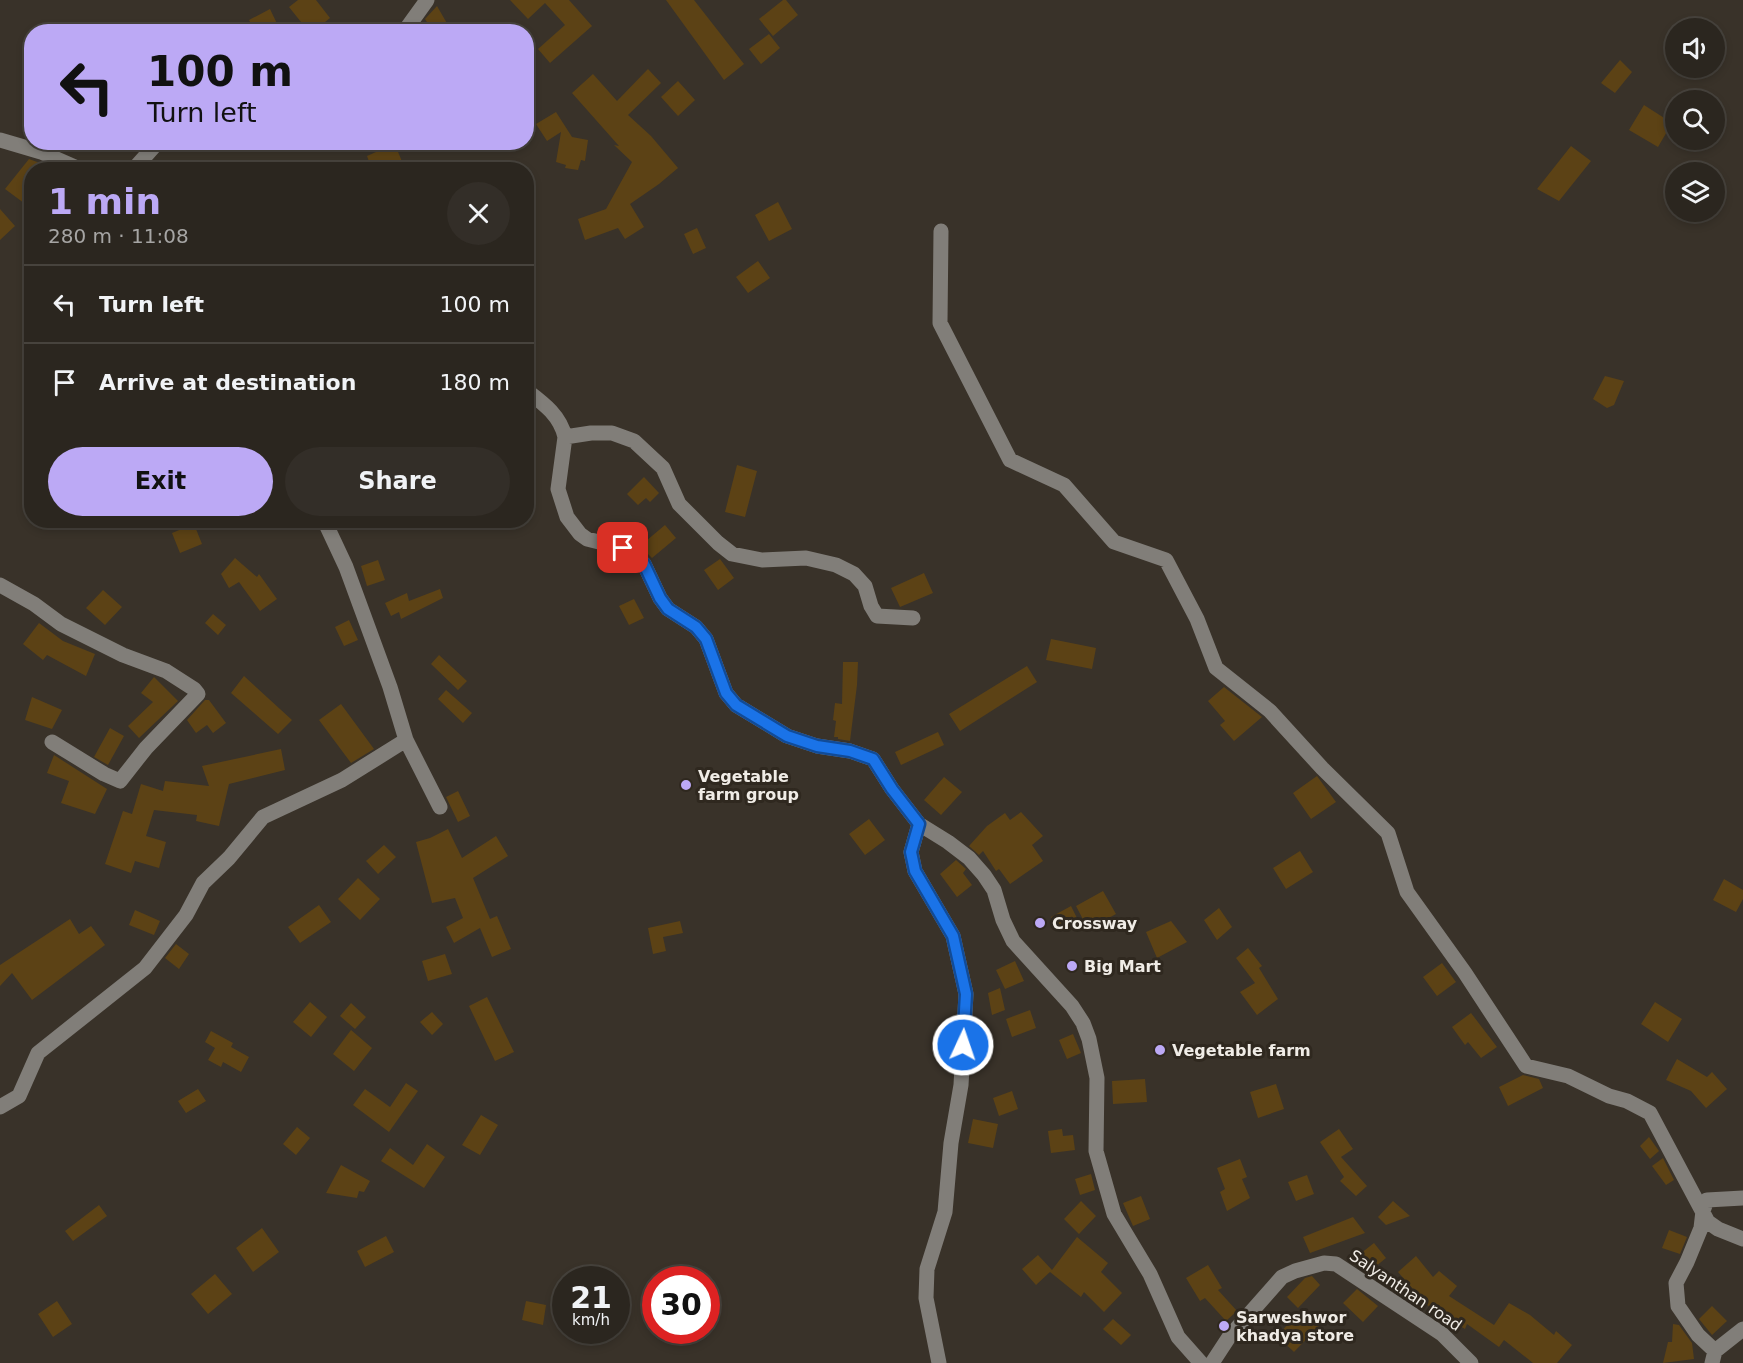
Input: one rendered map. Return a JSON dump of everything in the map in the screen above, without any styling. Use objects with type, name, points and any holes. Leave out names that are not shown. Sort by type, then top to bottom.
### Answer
[{"type":"street","points":[[410,24],[427,0]]},
{"type":"street","points":[[0,140],[24,147]]},
{"type":"street","points":[[33,150],[63,162]]},
{"type":"street","points":[[140,162],[151,150]]},
{"type":"street","points":[[942,231],[940,323],[1010,460],[1064,485],[1114,542],[1166,560],[1197,620],[1216,668],[1270,711],[1322,768],[1388,833],[1407,892],[1465,973],[1526,1066],[1568,1076],[1650,1113],[1708,1222],[1718,1229],[1743,1239]]},
{"type":"street","points":[[534,396],[550,409],[564,431],[558,489],[567,517],[580,534],[587,539],[623,548],[644,564],[660,598],[668,609],[696,627],[706,639],[726,693],[736,705],[787,736],[817,746],[850,751],[873,759],[892,789],[919,824],[955,847],[984,874],[994,890],[1003,920],[1014,941],[1072,1006],[1083,1023],[1089,1039],[1097,1078],[1096,1151],[1114,1214],[1150,1274],[1178,1337],[1201,1363]]},
{"type":"street","points":[[565,437],[612,433],[634,441],[663,468],[679,504],[732,554],[762,560],[806,558],[836,565],[854,574],[866,586],[871,606],[877,616],[913,618]]},
{"type":"street","points":[[328,528],[346,567],[390,687],[406,740],[440,807]]},
{"type":"street","points":[[0,585],[34,604],[61,624],[123,656],[166,671],[198,694],[146,748],[120,781],[104,774],[52,742]]},
{"type":"street","points":[[0,1107],[19,1096],[38,1053],[145,968],[186,915],[203,883],[229,858],[263,817],[342,780],[406,740]]},
{"type":"street","points":[[919,824],[911,852],[915,871],[953,936],[966,994],[961,1085],[951,1143],[945,1212],[927,1269],[926,1298],[939,1363]]},
{"type":"street","points":[[1743,1198],[1707,1200],[1702,1211],[1701,1228],[1676,1283],[1678,1306],[1713,1357],[1743,1329]]},
{"type":"street","name":"Salyanthan road","points":[[1212,1363],[1229,1337],[1282,1277],[1324,1263],[1336,1264],[1442,1334],[1472,1363]]},
{"type":"building","points":[[298,0],[316,0],[330,18],[323,24],[303,24],[289,7]]},
{"type":"building","points":[[510,0],[569,0],[592,26],[550,63],[538,49],[565,25],[545,3],[528,19]]},
{"type":"building","points":[[666,0],[694,0],[744,64],[724,80]]},
{"type":"building","points":[[786,0],[798,15],[773,36],[759,19]]},
{"type":"building","points":[[437,6],[447,24],[428,24],[425,19]]},
{"type":"building","points":[[270,9],[277,24],[251,24],[249,20]]},
{"type":"building","points":[[769,34],[780,48],[761,64],[749,49]]},
{"type":"building","points":[[1620,60],[1632,72],[1615,93],[1601,83]]},
{"type":"building","points":[[648,69],[661,83],[628,115],[651,136],[678,168],[630,204],[644,227],[625,239],[618,228],[585,240],[578,219],[606,209],[632,162],[614,145],[619,146],[572,93],[593,74],[617,101]]},
{"type":"building","points":[[678,81],[695,100],[678,116],[661,97]]},
{"type":"building","points":[[1644,105],[1665,118],[1665,135],[1658,147],[1629,130]]},
{"type":"building","points":[[556,112],[572,137],[588,140],[585,161],[581,160],[578,170],[565,168],[566,165],[556,162],[561,132],[547,141],[536,124]]},
{"type":"building","points":[[1571,146],[1591,161],[1559,201],[1537,189]]},
{"type":"building","points":[[375,150],[397,150],[402,162],[369,162],[367,156],[376,152]]},
{"type":"building","points":[[24,165],[24,203],[5,189]]},
{"type":"building","points":[[778,202],[792,229],[769,241],[755,215]]},
{"type":"building","points":[[0,209],[15,226],[0,240]]},
{"type":"building","points":[[697,228],[706,248],[693,254],[684,234]]},
{"type":"building","points":[[758,261],[770,278],[748,293],[736,277]]},
{"type":"building","points":[[1605,376],[1624,381],[1614,405],[1607,408],[1593,399]]},
{"type":"building","points":[[737,465],[757,471],[745,517],[725,512]]},
{"type":"building","points":[[644,477],[659,493],[650,502],[646,498],[638,505],[627,494]]},
{"type":"building","points":[[665,525],[676,538],[652,558],[640,546]]},
{"type":"building","points":[[184,528],[196,528],[202,544],[180,553],[172,533]]},
{"type":"building","points":[[235,558],[257,577],[259,574],[277,599],[260,611],[239,582],[229,588],[221,574]]},
{"type":"building","points":[[720,559],[734,578],[718,590],[704,570]]},
{"type":"building","points":[[378,560],[385,580],[367,586],[361,566]]},
{"type":"building","points":[[924,573],[933,593],[900,607],[891,588]]},
{"type":"building","points":[[440,589],[443,598],[401,619],[399,612],[391,616],[385,603],[407,593],[409,601]]},
{"type":"building","points":[[103,590],[122,607],[105,625],[86,608]]},
{"type":"building","points":[[634,599],[644,618],[629,625],[619,606]]},
{"type":"building","points":[[213,614],[226,625],[218,635],[205,623]]},
{"type":"building","points":[[349,620],[358,640],[344,646],[335,627]]},
{"type":"building","points":[[39,623],[63,641],[95,654],[86,676],[47,655],[43,660],[23,644]]},
{"type":"building","points":[[1051,639],[1096,648],[1092,669],[1046,660]]},
{"type":"building","points":[[439,655],[467,681],[458,690],[431,664]]},
{"type":"building","points":[[843,662],[858,662],[850,741],[834,737],[835,703],[842,704]]},
{"type":"building","points":[[1027,666],[1037,682],[960,731],[949,714]]},
{"type":"building","points":[[244,676],[292,720],[278,734],[231,693]]},
{"type":"building","points":[[154,677],[178,701],[139,738],[128,726],[153,702],[141,693]]},
{"type":"building","points":[[1224,687],[1262,717],[1234,741],[1220,725],[1225,721],[1208,701]]},
{"type":"building","points":[[446,690],[472,713],[463,723],[438,699]]},
{"type":"building","points":[[32,697],[62,710],[52,729],[25,720]]},
{"type":"building","points":[[205,700],[209,700],[226,723],[213,733],[207,725],[196,733],[187,720]]},
{"type":"building","points":[[341,704],[374,749],[351,763],[319,720]]},
{"type":"building","points":[[110,728],[124,736],[108,765],[94,757]]},
{"type":"building","points":[[938,732],[944,745],[901,765],[895,752]]},
{"type":"building","points":[[281,749],[285,770],[229,784],[219,826],[196,821],[197,815],[154,810],[146,836],[166,842],[159,868],[135,861],[131,873],[105,864],[123,811],[132,814],[141,784],[163,791],[165,781],[209,786],[202,766]]},
{"type":"building","points":[[54,755],[107,789],[95,814],[61,803],[69,781],[47,773]]},
{"type":"building","points":[[1317,776],[1336,802],[1311,819],[1293,793]]},
{"type":"building","points":[[944,777],[962,792],[941,815],[924,800]]},
{"type":"building","points":[[458,791],[470,816],[458,822],[446,797]]},
{"type":"building","points":[[1021,812],[1043,836],[1032,845],[1043,861],[1010,884],[999,869],[996,871],[983,851],[979,855],[969,846],[987,826],[1005,813],[1010,820]]},
{"type":"building","points":[[869,819],[885,840],[865,855],[849,834]]},
{"type":"building","points":[[448,829],[462,858],[496,836],[508,856],[473,878],[490,919],[497,916],[511,949],[492,957],[480,928],[454,943],[446,927],[463,918],[455,898],[432,903],[416,842]]},
{"type":"building","points":[[384,845],[396,857],[378,874],[366,861]]},
{"type":"building","points":[[1300,851],[1313,872],[1286,889],[1273,868]]},
{"type":"building","points":[[956,860],[966,869],[963,873],[972,885],[957,897],[940,874]]},
{"type":"building","points":[[358,878],[380,899],[360,920],[338,899]]},
{"type":"building","points":[[1724,879],[1743,890],[1743,899],[1736,912],[1713,900]]},
{"type":"building","points":[[1103,891],[1116,914],[1088,929],[1076,906]]},
{"type":"building","points":[[319,905],[331,922],[300,943],[288,927]]},
{"type":"building","points":[[1071,906],[1077,918],[1057,930],[1051,917]]},
{"type":"building","points":[[1219,908],[1232,927],[1217,940],[1204,920]]},
{"type":"building","points":[[135,910],[160,921],[154,935],[129,925]]},
{"type":"building","points":[[70,919],[79,934],[91,926],[105,945],[32,1000],[12,973],[0,986],[0,965]]},
{"type":"building","points":[[680,921],[683,933],[663,937],[666,951],[653,954],[648,928]]},
{"type":"building","points":[[1171,921],[1187,942],[1157,958],[1146,932]]},
{"type":"building","points":[[176,944],[189,954],[179,969],[165,958]]},
{"type":"building","points":[[1248,948],[1262,966],[1259,968],[1278,999],[1257,1015],[1240,992],[1255,983],[1236,958]]},
{"type":"building","points":[[445,954],[452,974],[428,981],[422,961]]},
{"type":"building","points":[[1015,961],[1024,981],[1005,989],[996,970]]},
{"type":"building","points":[[1442,963],[1456,982],[1437,996],[1423,977]]},
{"type":"building","points":[[1000,988],[1005,1010],[992,1015],[988,993]]},
{"type":"building","points":[[487,997],[514,1052],[495,1061],[469,1006]]},
{"type":"building","points":[[310,1002],[327,1017],[311,1037],[293,1022]]},
{"type":"building","points":[[1655,1002],[1682,1019],[1668,1042],[1641,1024]]},
{"type":"building","points":[[351,1003],[366,1017],[355,1029],[340,1016]]},
{"type":"building","points":[[1030,1010],[1036,1028],[1012,1037],[1006,1019]]},
{"type":"building","points":[[432,1012],[443,1024],[432,1035],[420,1022]]},
{"type":"building","points":[[1471,1013],[1497,1047],[1481,1058],[1468,1042],[1465,1045],[1452,1027]]},
{"type":"building","points":[[351,1030],[372,1048],[354,1071],[333,1054]]},
{"type":"building","points":[[211,1031],[233,1043],[231,1047],[249,1057],[241,1072],[223,1062],[221,1067],[208,1060],[215,1048],[205,1042]]},
{"type":"building","points":[[1073,1034],[1081,1053],[1067,1059],[1059,1040]]},
{"type":"building","points":[[1677,1059],[1707,1077],[1712,1072],[1727,1089],[1706,1108],[1691,1091],[1666,1080]]},
{"type":"building","points":[[1523,1075],[1539,1079],[1543,1088],[1508,1106],[1499,1087]]},
{"type":"building","points":[[1145,1079],[1147,1102],[1113,1104],[1112,1081]]},
{"type":"building","points":[[406,1083],[418,1091],[389,1132],[353,1105],[365,1089],[390,1107]]},
{"type":"building","points":[[1276,1084],[1284,1109],[1258,1118],[1250,1092]]},
{"type":"building","points":[[198,1089],[206,1101],[186,1113],[178,1101]]},
{"type":"building","points":[[1012,1091],[1018,1109],[999,1116],[993,1098]]},
{"type":"building","points":[[481,1115],[498,1125],[480,1155],[462,1145]]},
{"type":"building","points":[[973,1119],[998,1124],[993,1148],[968,1143]]},
{"type":"building","points":[[297,1127],[310,1138],[296,1155],[283,1144]]},
{"type":"building","points":[[1062,1129],[1063,1136],[1073,1135],[1075,1150],[1051,1153],[1048,1131]]},
{"type":"building","points":[[1339,1129],[1353,1149],[1341,1157],[1367,1186],[1356,1196],[1340,1181],[1344,1177],[1320,1142]]},
{"type":"building","points":[[1649,1137],[1659,1151],[1650,1159],[1640,1146]]},
{"type":"building","points":[[427,1144],[445,1157],[424,1188],[381,1161],[390,1148],[413,1165]]},
{"type":"building","points":[[1663,1158],[1674,1180],[1666,1185],[1652,1166]]},
{"type":"building","points":[[1240,1159],[1247,1177],[1242,1179],[1250,1198],[1227,1211],[1220,1192],[1225,1189],[1217,1168]]},
{"type":"building","points":[[341,1165],[370,1181],[364,1192],[359,1191],[357,1198],[326,1193]]},
{"type":"building","points":[[1091,1174],[1095,1190],[1080,1195],[1075,1179]]},
{"type":"building","points":[[1307,1175],[1314,1194],[1296,1201],[1288,1182]]},
{"type":"building","points":[[1141,1196],[1150,1219],[1133,1226],[1123,1203]]},
{"type":"building","points":[[1081,1201],[1096,1216],[1079,1234],[1064,1219]]},
{"type":"building","points":[[1393,1201],[1410,1216],[1386,1225],[1378,1217]]},
{"type":"building","points":[[99,1205],[107,1216],[73,1241],[65,1231]]},
{"type":"building","points":[[1353,1217],[1365,1233],[1310,1253],[1303,1237]]},
{"type":"building","points":[[262,1228],[279,1252],[253,1272],[236,1248]]},
{"type":"building","points":[[1669,1230],[1687,1237],[1680,1254],[1662,1248]]},
{"type":"building","points":[[386,1236],[394,1252],[365,1267],[357,1251]]},
{"type":"building","points":[[1077,1237],[1108,1263],[1101,1272],[1122,1293],[1104,1312],[1084,1292],[1081,1297],[1050,1272],[1036,1285],[1022,1269],[1038,1255],[1052,1270]]},
{"type":"building","points":[[1374,1243],[1386,1258],[1369,1272],[1356,1257]]},
{"type":"building","points":[[1416,1256],[1433,1277],[1439,1271],[1457,1286],[1449,1296],[1494,1325],[1509,1303],[1530,1315],[1554,1335],[1556,1331],[1572,1345],[1557,1363],[1533,1363],[1504,1340],[1499,1347],[1467,1324],[1465,1329],[1417,1297],[1418,1295],[1398,1272]]},
{"type":"building","points":[[1208,1265],[1222,1288],[1218,1290],[1237,1311],[1226,1321],[1205,1298],[1200,1301],[1186,1278]]},
{"type":"building","points":[[215,1274],[232,1294],[208,1314],[191,1294]]},
{"type":"building","points":[[1312,1276],[1320,1285],[1298,1308],[1287,1297],[1305,1278]]},
{"type":"building","points":[[1357,1289],[1378,1306],[1363,1322],[1343,1303]]},
{"type":"building","points":[[57,1301],[72,1324],[53,1337],[38,1314]]},
{"type":"building","points":[[526,1301],[546,1305],[543,1325],[522,1320]]},
{"type":"building","points":[[1712,1306],[1727,1321],[1712,1335],[1699,1319]]},
{"type":"building","points":[[1301,1310],[1319,1326],[1294,1352],[1277,1336]]},
{"type":"building","points":[[1113,1319],[1131,1335],[1121,1345],[1103,1329]]},
{"type":"building","points":[[1673,1324],[1679,1325],[1692,1343],[1694,1359],[1663,1363],[1668,1342],[1672,1342]]},
{"type":"place","name":"Vegetable farm group","points":[[686,785]]},
{"type":"place","name":"Crossway","points":[[1040,923]]},
{"type":"place","name":"Big Mart","points":[[1072,966]]},
{"type":"place","name":"Vegetable farm","points":[[1160,1050]]},
{"type":"place","name":"Sarweshwor khadya store","points":[[1224,1326]]},
{"type":"route","points":[[623,548],[644,564],[660,598],[668,609],[696,627],[706,639],[726,693],[736,705],[787,736],[817,746],[850,751],[873,759],[892,789],[919,824],[911,852],[915,871],[953,936],[966,994],[963,1045]]}]
